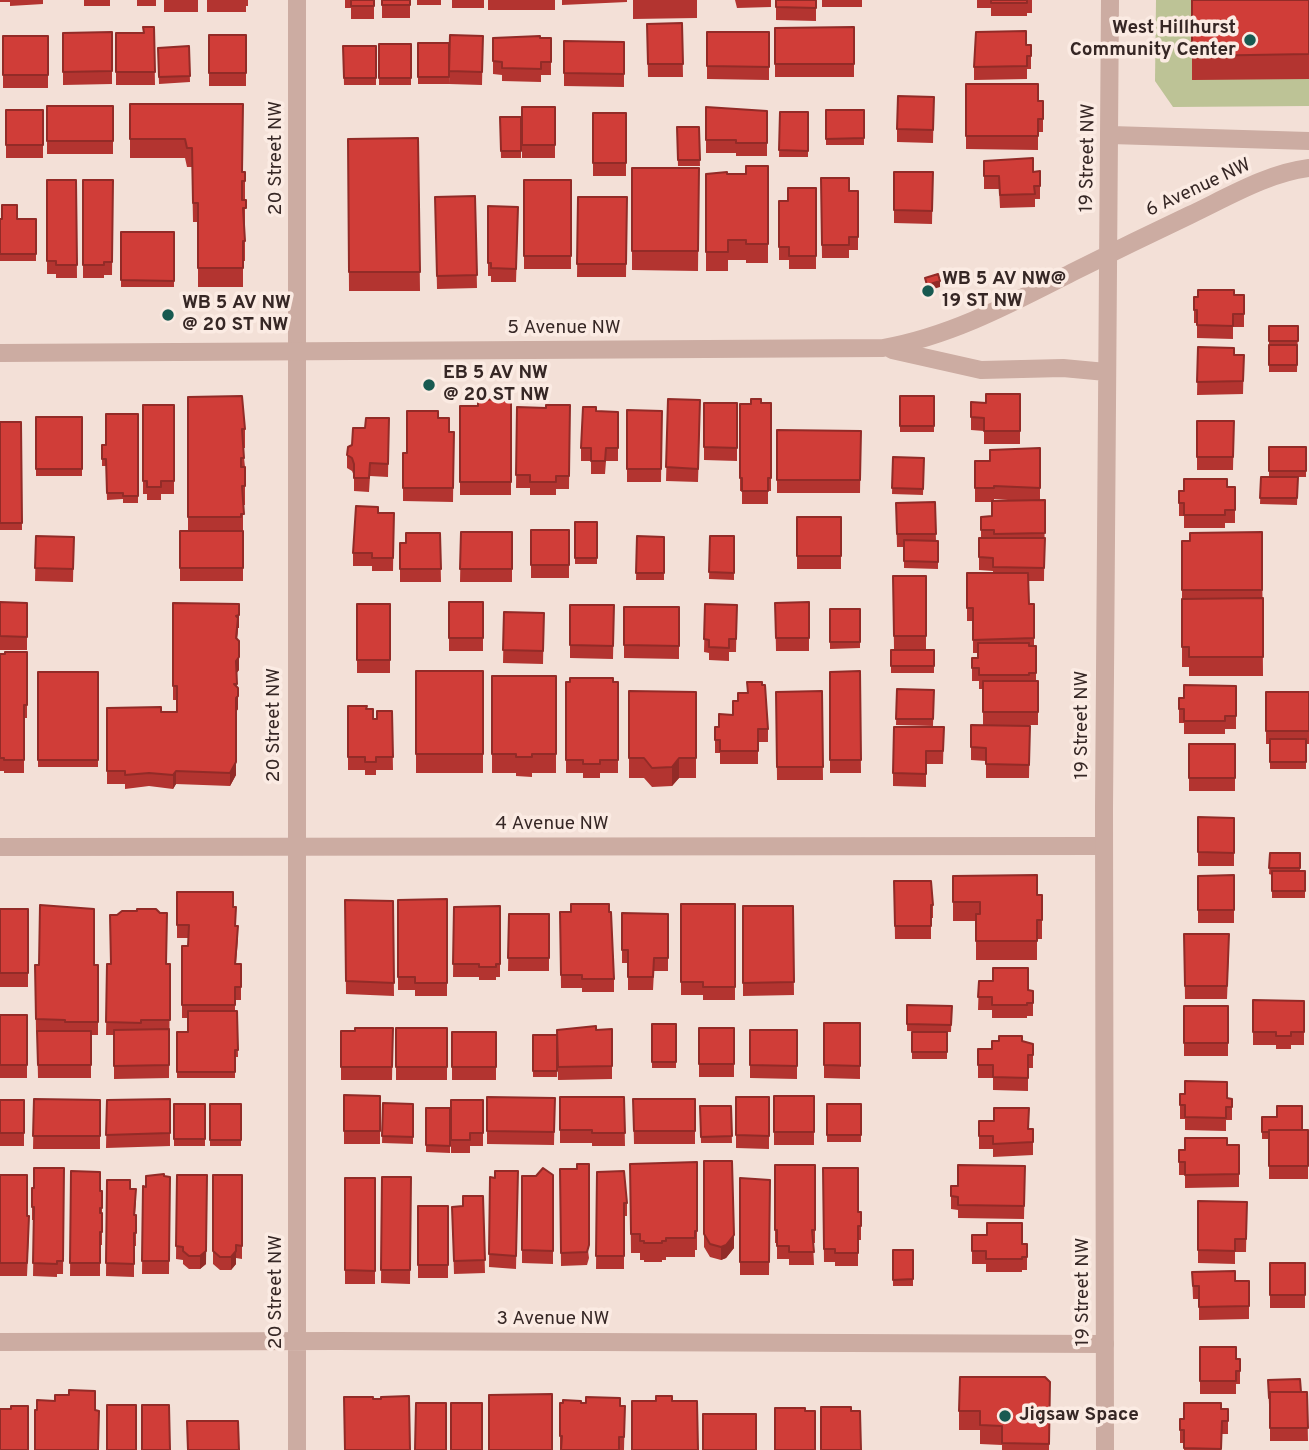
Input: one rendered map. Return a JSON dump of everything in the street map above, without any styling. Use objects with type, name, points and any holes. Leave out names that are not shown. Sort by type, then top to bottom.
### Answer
[{"type":"street","name":"20 Street NW","points":[[297,0],[297,1450]]},
{"type":"street","name":"19 Street NW","points":[[1105,1450],[1104,846],[1110,0]]},
{"type":"street","points":[[1111,135],[1309,141]]},
{"type":"street","name":"6 Avenue NW","points":[[1109,254],[1249,187],[1298,169],[1309,168]]},
{"type":"street","name":"5 Avenue NW","points":[[0,353],[883,348],[956,328],[1109,254]]},
{"type":"street","points":[[883,348],[981,370],[1063,369],[1106,372]]},
{"type":"street","name":"4 Avenue NW","points":[[0,847],[1104,846]]},
{"type":"street","name":"3 Avenue NW","points":[[0,1342],[1105,1344]]},
{"type":"green space","points":[[1156,0],[1309,0],[1309,106],[1173,107],[1155,81]]},
{"type":"building","points":[[351,0],[374,0],[374,6],[351,6]]},
{"type":"building","points":[[382,0],[410,0],[410,5],[382,5]]},
{"type":"building","points":[[776,0],[816,0],[816,8],[776,7]]},
{"type":"building","points":[[991,0],[1027,0],[1027,3],[991,3]]},
{"type":"building","name":"West Hillhurst Community Center","points":[[1192,0],[1309,0],[1309,54],[1192,56]]},
{"type":"building","points":[[682,23],[683,64],[648,64],[647,24]]},
{"type":"building","points":[[143,27],[154,27],[155,72],[116,72],[116,33],[144,33]]},
{"type":"building","points":[[854,27],[854,64],[775,64],[775,28]]},
{"type":"building","points":[[1026,31],[1026,45],[1031,45],[1027,66],[974,67],[976,32]]},
{"type":"building","points":[[112,32],[112,71],[63,72],[63,33]]},
{"type":"building","points":[[707,32],[769,32],[769,67],[707,66]]},
{"type":"building","points":[[209,35],[246,35],[246,73],[209,73]]},
{"type":"building","points":[[450,35],[483,36],[482,72],[449,71]]},
{"type":"building","points":[[3,36],[48,36],[48,75],[3,75]]},
{"type":"building","points":[[493,38],[551,38],[551,62],[541,62],[541,69],[502,68],[502,62],[493,61]]},
{"type":"building","points":[[564,41],[624,42],[624,74],[564,73]]},
{"type":"building","points":[[418,43],[449,43],[449,77],[418,77]]},
{"type":"building","points":[[379,44],[411,44],[411,78],[379,78]]},
{"type":"building","points":[[189,46],[190,76],[159,77],[158,48]]},
{"type":"building","points":[[343,46],[376,46],[376,78],[344,78]]},
{"type":"building","points":[[966,84],[1038,84],[1038,101],[1043,101],[1043,119],[1038,119],[1038,136],[966,136]]},
{"type":"building","points":[[898,96],[934,97],[933,130],[897,129]]},
{"type":"building","points":[[130,104],[243,104],[242,172],[245,172],[245,181],[242,181],[242,200],[246,200],[246,208],[243,208],[243,268],[198,268],[198,203],[193,203],[192,148],[187,148],[185,139],[130,139]]},
{"type":"building","points":[[47,106],[113,106],[113,141],[47,141]]},
{"type":"building","points":[[522,107],[555,107],[555,145],[522,145]]},
{"type":"building","points":[[706,107],[767,111],[767,143],[706,140]]},
{"type":"building","points":[[6,110],[43,110],[43,145],[6,145]]},
{"type":"building","points":[[826,110],[864,110],[864,138],[826,139]]},
{"type":"building","points":[[780,112],[808,112],[808,151],[779,150]]},
{"type":"building","points":[[593,113],[626,113],[626,163],[593,163]]},
{"type":"building","points":[[500,117],[521,117],[521,151],[501,151]]},
{"type":"building","points":[[677,127],[699,127],[700,160],[678,160]]},
{"type":"building","points":[[418,138],[420,272],[349,272],[348,139]]},
{"type":"building","points":[[1033,158],[1033,172],[1040,171],[1040,186],[1034,186],[1035,194],[1000,195],[999,176],[984,176],[984,161]]},
{"type":"building","points":[[746,166],[768,166],[768,244],[746,244],[746,240],[728,240],[728,252],[706,252],[706,174],[746,174]]},
{"type":"building","points":[[632,168],[699,168],[698,251],[632,251]]},
{"type":"building","points":[[894,172],[933,172],[932,211],[894,210]]},
{"type":"building","points":[[821,178],[849,178],[849,191],[858,191],[858,237],[849,237],[849,245],[822,245]]},
{"type":"building","points":[[47,180],[76,180],[77,265],[56,265],[56,261],[47,261]]},
{"type":"building","points":[[83,180],[113,180],[112,262],[104,262],[104,265],[83,265]]},
{"type":"building","points":[[524,180],[571,180],[571,256],[524,256]]},
{"type":"building","points":[[788,188],[816,188],[816,256],[789,256],[789,247],[779,247],[779,201],[788,201]]},
{"type":"building","points":[[475,196],[477,275],[437,276],[435,197]]},
{"type":"building","points":[[578,197],[627,197],[626,264],[577,264]]},
{"type":"building","points":[[2,205],[17,205],[17,219],[36,219],[36,254],[0,254]]},
{"type":"building","points":[[488,206],[518,207],[516,269],[491,268],[491,263],[488,263]]},
{"type":"building","points":[[121,232],[174,232],[174,281],[121,280]]},
{"type":"building","points":[[938,274],[940,281],[927,285],[925,278]]},
{"type":"building","points":[[1198,290],[1234,290],[1234,295],[1244,295],[1244,314],[1233,314],[1233,326],[1197,325],[1194,297],[1198,297]]},
{"type":"building","points":[[1269,326],[1298,326],[1298,341],[1269,341]]},
{"type":"building","points":[[1269,345],[1297,345],[1297,365],[1269,365]]},
{"type":"building","points":[[1198,347],[1234,348],[1234,355],[1244,355],[1243,381],[1197,382]]},
{"type":"building","points":[[986,394],[1020,394],[1020,431],[984,431],[984,418],[971,417],[971,402],[986,403]]},
{"type":"building","points":[[242,396],[245,429],[242,429],[244,458],[241,458],[241,467],[245,467],[245,486],[242,486],[244,514],[241,514],[241,517],[188,517],[188,397]]},
{"type":"building","points":[[900,396],[934,396],[934,426],[900,426]]},
{"type":"building","points":[[511,399],[511,482],[460,482],[460,406],[478,406],[478,400]]},
{"type":"building","points":[[668,399],[700,400],[698,469],[666,467]]},
{"type":"building","points":[[751,399],[771,403],[771,478],[768,478],[768,491],[742,491],[740,404],[751,404]]},
{"type":"building","points":[[704,403],[737,403],[737,448],[704,447]]},
{"type":"building","points":[[143,405],[174,405],[174,481],[161,481],[161,487],[147,487],[147,481],[143,481]]},
{"type":"building","points":[[546,405],[570,405],[569,476],[556,476],[556,482],[530,482],[530,475],[516,475],[517,407],[546,408]]},
{"type":"building","points":[[583,407],[596,407],[596,411],[618,412],[618,448],[606,448],[605,461],[591,461],[591,448],[581,448]]},
{"type":"building","points":[[627,410],[662,411],[661,469],[627,469]]},
{"type":"building","points":[[407,411],[438,411],[438,418],[449,418],[449,432],[454,432],[453,488],[403,488],[403,453],[407,453]]},
{"type":"building","points":[[106,414],[138,414],[138,496],[107,493],[106,459],[102,459],[102,445],[106,445]]},
{"type":"building","points":[[36,417],[82,417],[82,469],[36,469]]},
{"type":"building","points":[[366,418],[389,418],[388,464],[370,463],[369,478],[354,478],[354,464],[352,458],[347,455],[348,447],[352,445],[353,428],[365,428]]},
{"type":"building","points":[[1197,421],[1234,421],[1233,457],[1197,457]]},
{"type":"building","points":[[0,422],[21,422],[22,523],[0,523]]},
{"type":"building","points":[[777,430],[861,431],[860,480],[777,480]]},
{"type":"building","points":[[1269,447],[1306,447],[1306,471],[1269,471]]},
{"type":"building","points":[[1040,448],[1040,488],[975,488],[975,461],[990,461],[990,450]]},
{"type":"building","points":[[893,457],[924,458],[923,489],[892,488]]},
{"type":"building","points":[[1261,477],[1298,477],[1297,498],[1260,498]]},
{"type":"building","points":[[1184,479],[1227,479],[1227,487],[1235,487],[1235,510],[1225,510],[1225,515],[1184,515],[1184,503],[1179,503],[1179,491],[1184,491]]},
{"type":"building","points":[[1045,500],[1045,533],[994,534],[994,530],[981,530],[981,517],[992,516],[992,501]]},
{"type":"building","points":[[935,502],[936,534],[897,534],[896,503]]},
{"type":"building","points":[[356,506],[378,507],[378,513],[394,513],[393,558],[372,558],[372,553],[353,553]]},
{"type":"building","points":[[797,517],[841,517],[841,556],[797,556]]},
{"type":"building","points":[[575,522],[597,522],[597,558],[575,558]]},
{"type":"building","points":[[531,530],[569,530],[569,565],[531,565]]},
{"type":"building","points":[[180,531],[243,531],[243,568],[180,568]]},
{"type":"building","points":[[461,532],[512,532],[512,569],[460,569]]},
{"type":"building","points":[[1262,532],[1262,590],[1182,590],[1182,541],[1190,541],[1190,533]]},
{"type":"building","points":[[406,533],[440,533],[441,569],[400,569],[400,543],[406,543]]},
{"type":"building","points":[[36,536],[74,537],[73,569],[35,568]]},
{"type":"building","points":[[637,536],[664,537],[664,573],[636,573]]},
{"type":"building","points":[[710,536],[734,536],[734,573],[709,572]]},
{"type":"building","points":[[979,538],[1045,538],[1044,568],[993,567],[993,558],[979,557]]},
{"type":"building","points":[[904,540],[938,541],[938,562],[904,561]]},
{"type":"building","points":[[967,573],[1028,573],[1029,604],[1034,604],[1034,638],[973,640],[973,608],[967,608]]},
{"type":"building","points":[[893,576],[926,576],[926,636],[894,636]]},
{"type":"building","points":[[1263,598],[1263,657],[1189,657],[1189,647],[1182,647],[1182,599]]},
{"type":"building","points":[[0,602],[27,603],[27,637],[0,636]]},
{"type":"building","points":[[449,602],[483,602],[483,638],[449,638]]},
{"type":"building","points":[[809,602],[809,638],[776,638],[775,603]]},
{"type":"building","points":[[173,603],[239,604],[236,638],[239,641],[239,657],[236,661],[237,684],[234,684],[238,688],[236,762],[230,773],[176,771],[173,775],[125,775],[125,771],[107,771],[107,708],[161,707],[161,712],[177,712],[177,686],[173,686]]},
{"type":"building","points":[[357,604],[390,604],[390,660],[357,660]]},
{"type":"building","points":[[705,604],[737,605],[736,639],[729,639],[729,648],[709,647],[709,640],[704,639]]},
{"type":"building","points":[[570,605],[614,605],[613,646],[570,645]]},
{"type":"building","points":[[624,607],[679,607],[679,646],[624,645]]},
{"type":"building","points":[[830,609],[860,609],[860,642],[830,642]]},
{"type":"building","points":[[504,612],[544,613],[543,651],[503,650]]},
{"type":"building","points":[[978,643],[1029,643],[1029,646],[1036,646],[1036,673],[979,675],[979,668],[972,668],[972,658],[978,658]]},
{"type":"building","points":[[891,650],[934,650],[934,666],[891,666]]},
{"type":"building","points":[[27,652],[24,760],[0,758],[0,654]]},
{"type":"building","points":[[416,671],[483,671],[483,754],[416,754]]},
{"type":"building","points":[[860,671],[861,760],[830,760],[830,672]]},
{"type":"building","points":[[38,672],[98,672],[98,760],[38,760]]},
{"type":"building","points":[[492,676],[556,676],[556,754],[516,757],[516,754],[492,754]]},
{"type":"building","points":[[570,678],[613,678],[613,682],[618,682],[618,760],[583,764],[583,760],[566,760],[566,682],[570,682]]},
{"type":"building","points":[[983,681],[1038,681],[1038,712],[983,712]]},
{"type":"building","points":[[747,682],[762,682],[762,685],[765,685],[768,729],[758,729],[758,751],[720,751],[720,740],[715,740],[719,714],[733,715],[733,701],[738,701],[738,693],[748,693]]},
{"type":"building","points":[[1184,685],[1236,686],[1236,716],[1225,716],[1225,721],[1184,721],[1184,709],[1179,709],[1179,698],[1184,698]]},
{"type":"building","points":[[897,689],[934,690],[933,719],[896,719]]},
{"type":"building","points":[[629,691],[696,692],[696,758],[679,758],[672,767],[652,768],[644,758],[629,758]]},
{"type":"building","points":[[822,691],[823,767],[777,767],[776,692]]},
{"type":"building","points":[[1266,692],[1309,692],[1309,731],[1266,731]]},
{"type":"building","points":[[348,706],[367,706],[366,709],[373,709],[373,719],[377,719],[377,711],[392,711],[393,757],[376,757],[376,762],[365,762],[365,757],[348,757]]},
{"type":"building","points":[[971,725],[1030,726],[1029,765],[986,764],[986,748],[971,747]]},
{"type":"building","points":[[894,727],[944,727],[943,751],[926,751],[926,774],[893,773]]},
{"type":"building","points":[[1270,739],[1306,739],[1306,762],[1270,762]]},
{"type":"building","points":[[1189,744],[1235,744],[1235,778],[1189,778]]},
{"type":"building","points":[[1198,817],[1234,818],[1234,853],[1198,852]]},
{"type":"building","points":[[1270,853],[1300,853],[1300,868],[1269,868]]},
{"type":"building","points":[[1272,871],[1305,871],[1305,891],[1272,891]]},
{"type":"building","points":[[1037,875],[1037,895],[1042,895],[1042,920],[1037,920],[1037,941],[976,941],[976,914],[980,914],[980,902],[953,902],[953,876]]},
{"type":"building","points":[[1234,875],[1234,910],[1198,910],[1198,876]]},
{"type":"building","points":[[894,881],[931,881],[931,926],[895,926]]},
{"type":"building","points":[[177,892],[233,892],[233,907],[236,907],[235,926],[238,926],[235,964],[241,964],[241,987],[235,987],[235,1005],[182,1005],[182,946],[188,946],[189,925],[177,925]]},
{"type":"building","points":[[447,899],[447,983],[415,983],[415,977],[398,977],[398,900]]},
{"type":"building","points":[[345,900],[393,901],[394,983],[346,981]]},
{"type":"building","points":[[571,904],[609,904],[614,979],[582,979],[582,975],[561,975],[560,912],[571,912]]},
{"type":"building","points":[[681,904],[735,904],[735,987],[703,987],[703,982],[681,982]]},
{"type":"building","points":[[40,905],[94,909],[98,1022],[36,1019],[35,965],[39,965]]},
{"type":"building","points":[[500,906],[500,964],[496,964],[496,967],[479,967],[479,964],[453,964],[454,907]]},
{"type":"building","points":[[743,906],[793,906],[794,982],[743,983]]},
{"type":"building","points":[[0,909],[28,909],[28,973],[0,973]]},
{"type":"building","points":[[137,909],[156,909],[160,913],[167,913],[166,964],[170,964],[170,1020],[106,1022],[107,964],[111,964],[110,915]]},
{"type":"building","points":[[622,913],[668,914],[668,958],[654,958],[653,977],[628,977],[628,950],[622,950]]},
{"type":"building","points":[[509,914],[549,914],[549,958],[508,958]]},
{"type":"building","points":[[1184,934],[1229,934],[1227,986],[1185,986]]},
{"type":"building","points":[[993,968],[1028,968],[1028,990],[1033,991],[1033,1003],[992,1005],[992,997],[978,997],[979,981],[993,981]]},
{"type":"building","points":[[1253,1000],[1304,1001],[1304,1032],[1291,1032],[1291,1036],[1276,1036],[1276,1032],[1253,1032]]},
{"type":"building","points":[[907,1005],[952,1006],[951,1025],[907,1024]]},
{"type":"building","points":[[1184,1006],[1228,1006],[1228,1043],[1184,1043]]},
{"type":"building","points":[[188,1011],[237,1011],[238,1050],[235,1050],[235,1072],[177,1072],[177,1032],[188,1032]]},
{"type":"building","points":[[0,1015],[27,1015],[27,1065],[0,1065]]},
{"type":"building","points":[[824,1023],[860,1023],[860,1066],[824,1065]]},
{"type":"building","points":[[652,1024],[676,1024],[676,1062],[652,1062]]},
{"type":"building","points":[[596,1026],[596,1030],[612,1029],[612,1066],[558,1067],[557,1030]]},
{"type":"building","points":[[355,1028],[393,1028],[392,1067],[341,1067],[341,1031],[355,1031]]},
{"type":"building","points":[[396,1028],[447,1028],[447,1067],[396,1067]]},
{"type":"building","points":[[699,1028],[734,1028],[734,1064],[699,1064]]},
{"type":"building","points":[[169,1029],[169,1065],[114,1066],[114,1030]]},
{"type":"building","points":[[750,1030],[797,1030],[797,1066],[750,1065]]},
{"type":"building","points":[[37,1031],[91,1031],[91,1065],[38,1065]]},
{"type":"building","points":[[452,1032],[496,1032],[496,1067],[452,1067]]},
{"type":"building","points":[[912,1032],[947,1032],[947,1052],[912,1052]]},
{"type":"building","points":[[533,1035],[557,1035],[557,1071],[533,1071]]},
{"type":"building","points":[[999,1036],[1022,1036],[1022,1041],[1033,1044],[1033,1055],[1028,1055],[1028,1078],[993,1077],[993,1065],[978,1065],[978,1049],[992,1049],[992,1041],[999,1041]]},
{"type":"building","points":[[1185,1081],[1227,1082],[1227,1098],[1232,1099],[1232,1107],[1226,1107],[1226,1118],[1185,1117],[1185,1105],[1180,1105],[1180,1094],[1185,1094]]},
{"type":"building","points":[[344,1095],[380,1096],[380,1131],[344,1131]]},
{"type":"building","points":[[774,1096],[814,1096],[814,1132],[774,1132]]},
{"type":"building","points":[[487,1097],[555,1098],[554,1132],[487,1131]]},
{"type":"building","points":[[560,1097],[624,1097],[625,1133],[560,1130]]},
{"type":"building","points":[[736,1097],[769,1097],[769,1136],[736,1135]]},
{"type":"building","points":[[34,1099],[100,1100],[100,1136],[33,1136]]},
{"type":"building","points":[[170,1099],[170,1133],[106,1135],[107,1100]]},
{"type":"building","points":[[633,1099],[695,1099],[695,1131],[634,1131]]},
{"type":"building","points":[[0,1100],[24,1100],[24,1133],[0,1133]]},
{"type":"building","points":[[451,1100],[483,1100],[483,1133],[470,1133],[470,1140],[451,1140]]},
{"type":"building","points":[[383,1103],[413,1104],[413,1137],[382,1136]]},
{"type":"building","points":[[174,1104],[205,1104],[205,1139],[174,1139]]},
{"type":"building","points":[[210,1104],[241,1104],[241,1140],[210,1140]]},
{"type":"building","points":[[827,1104],[861,1104],[861,1135],[827,1135]]},
{"type":"building","points":[[700,1106],[731,1106],[732,1136],[701,1137]]},
{"type":"building","points":[[1277,1106],[1302,1106],[1302,1130],[1262,1132],[1262,1117],[1277,1117]]},
{"type":"building","points":[[426,1108],[450,1108],[450,1146],[426,1145]]},
{"type":"building","points":[[994,1108],[1029,1108],[1028,1129],[1033,1129],[1033,1142],[993,1144],[993,1136],[979,1136],[979,1121],[994,1121]]},
{"type":"building","points":[[1269,1130],[1308,1130],[1308,1166],[1269,1166]]},
{"type":"building","points":[[1185,1138],[1227,1138],[1227,1145],[1239,1145],[1239,1174],[1185,1175],[1185,1162],[1179,1162],[1179,1150],[1185,1150]]},
{"type":"building","points":[[704,1161],[732,1161],[734,1235],[721,1247],[710,1244],[704,1234]]},
{"type":"building","points":[[697,1162],[695,1238],[666,1238],[662,1243],[644,1243],[640,1241],[640,1234],[631,1234],[630,1164]]},
{"type":"building","points":[[577,1164],[589,1164],[589,1245],[587,1252],[561,1253],[560,1169],[577,1169]]},
{"type":"building","points":[[775,1165],[815,1165],[815,1230],[812,1230],[814,1252],[789,1252],[789,1246],[777,1246]]},
{"type":"building","points":[[958,1165],[1025,1166],[1024,1206],[958,1205],[958,1197],[951,1196],[951,1186],[958,1186]]},
{"type":"building","points":[[34,1168],[64,1168],[63,1261],[57,1261],[57,1264],[33,1263]]},
{"type":"building","points":[[543,1168],[553,1175],[553,1251],[522,1250],[522,1176],[536,1176]]},
{"type":"building","points":[[823,1168],[858,1168],[858,1212],[861,1212],[861,1226],[858,1226],[858,1253],[835,1253],[835,1249],[824,1249]]},
{"type":"building","points":[[71,1171],[100,1172],[100,1263],[70,1263]]},
{"type":"building","points":[[495,1171],[518,1171],[516,1256],[489,1254],[490,1177],[495,1178]]},
{"type":"building","points":[[624,1171],[627,1203],[624,1203],[624,1256],[596,1256],[597,1172]]},
{"type":"building","points":[[164,1174],[170,1177],[169,1261],[142,1261],[143,1186],[146,1187],[146,1176]]},
{"type":"building","points":[[0,1175],[27,1175],[27,1263],[0,1263]]},
{"type":"building","points":[[177,1175],[207,1175],[206,1251],[200,1256],[189,1256],[183,1251],[183,1247],[176,1246]]},
{"type":"building","points":[[213,1175],[242,1175],[242,1246],[236,1245],[236,1251],[231,1257],[220,1257],[213,1251]]},
{"type":"building","points":[[382,1177],[411,1177],[410,1270],[381,1270]]},
{"type":"building","points":[[345,1178],[375,1178],[375,1271],[345,1270]]},
{"type":"building","points":[[740,1178],[770,1180],[769,1262],[740,1262]]},
{"type":"building","points":[[107,1180],[130,1180],[130,1189],[136,1189],[134,1264],[106,1263]]},
{"type":"building","points":[[463,1196],[483,1196],[485,1260],[454,1261],[452,1207],[463,1206]]},
{"type":"building","points":[[1198,1201],[1247,1202],[1246,1239],[1235,1239],[1235,1251],[1198,1250]]},
{"type":"building","points":[[418,1206],[448,1206],[448,1265],[418,1265]]},
{"type":"building","points":[[987,1223],[1022,1223],[1022,1244],[1027,1244],[1027,1257],[986,1259],[986,1251],[972,1251],[972,1235],[987,1235]]},
{"type":"building","points":[[893,1250],[913,1250],[913,1279],[893,1280]]},
{"type":"building","points":[[1270,1263],[1305,1263],[1305,1295],[1270,1295]]},
{"type":"building","points":[[1235,1271],[1235,1281],[1249,1281],[1249,1306],[1199,1307],[1199,1286],[1193,1286],[1192,1272]]},
{"type":"building","points":[[1200,1347],[1236,1347],[1240,1371],[1236,1371],[1236,1381],[1200,1381]]},
{"type":"building","name":"Jigsaw Space","points":[[960,1377],[1045,1377],[1050,1382],[1049,1444],[1002,1443],[1002,1426],[980,1425],[980,1411],[959,1411]]},
{"type":"building","points":[[1300,1379],[1301,1392],[1270,1392],[1269,1398],[1268,1380]]},
{"type":"building","points":[[69,1390],[95,1391],[95,1410],[99,1411],[98,1450],[35,1450],[37,1400],[55,1401],[55,1395],[69,1395]]},
{"type":"building","points":[[1270,1392],[1307,1392],[1308,1428],[1270,1428]]},
{"type":"building","points":[[552,1394],[552,1450],[489,1450],[489,1395]]},
{"type":"building","points":[[409,1396],[410,1450],[345,1450],[344,1397],[381,1399]]},
{"type":"building","points":[[656,1396],[672,1396],[672,1401],[697,1401],[698,1450],[632,1450],[632,1401],[656,1401]]},
{"type":"building","points":[[586,1397],[620,1398],[620,1406],[625,1406],[624,1437],[619,1437],[619,1450],[561,1450],[560,1403],[563,1403],[563,1400],[586,1403]]},
{"type":"building","points":[[416,1403],[446,1403],[446,1450],[415,1450]]},
{"type":"building","points":[[451,1403],[482,1403],[482,1450],[451,1450]]},
{"type":"building","points":[[1184,1403],[1221,1403],[1221,1409],[1228,1409],[1228,1421],[1222,1421],[1221,1449],[1184,1448],[1184,1430],[1180,1430],[1180,1419],[1184,1419]]},
{"type":"building","points":[[107,1405],[136,1405],[136,1450],[107,1450]]},
{"type":"building","points":[[142,1405],[169,1405],[170,1450],[142,1450]]},
{"type":"building","points":[[11,1406],[28,1406],[28,1450],[0,1450],[0,1409],[11,1409]]},
{"type":"building","points":[[821,1407],[851,1407],[851,1411],[860,1411],[861,1450],[821,1450]]},
{"type":"building","points":[[775,1408],[805,1408],[805,1411],[815,1411],[815,1450],[775,1450]]},
{"type":"building","points":[[703,1414],[756,1414],[756,1450],[703,1450]]},
{"type":"building","points":[[187,1421],[238,1421],[239,1450],[188,1450]]},
{"type":"place","name":"West Hillhurst Community Center","points":[[1250,40]]},
{"type":"place","name":"WB 5 AV NW@ 19 ST NW","points":[[928,291]]},
{"type":"place","name":"WB 5 AV NW @ 20 ST NW","points":[[168,315]]},
{"type":"place","name":"EB 5 AV NW @ 20 ST NW","points":[[429,385]]},
{"type":"place","name":"Jigsaw Space","points":[[1005,1416]]}]
